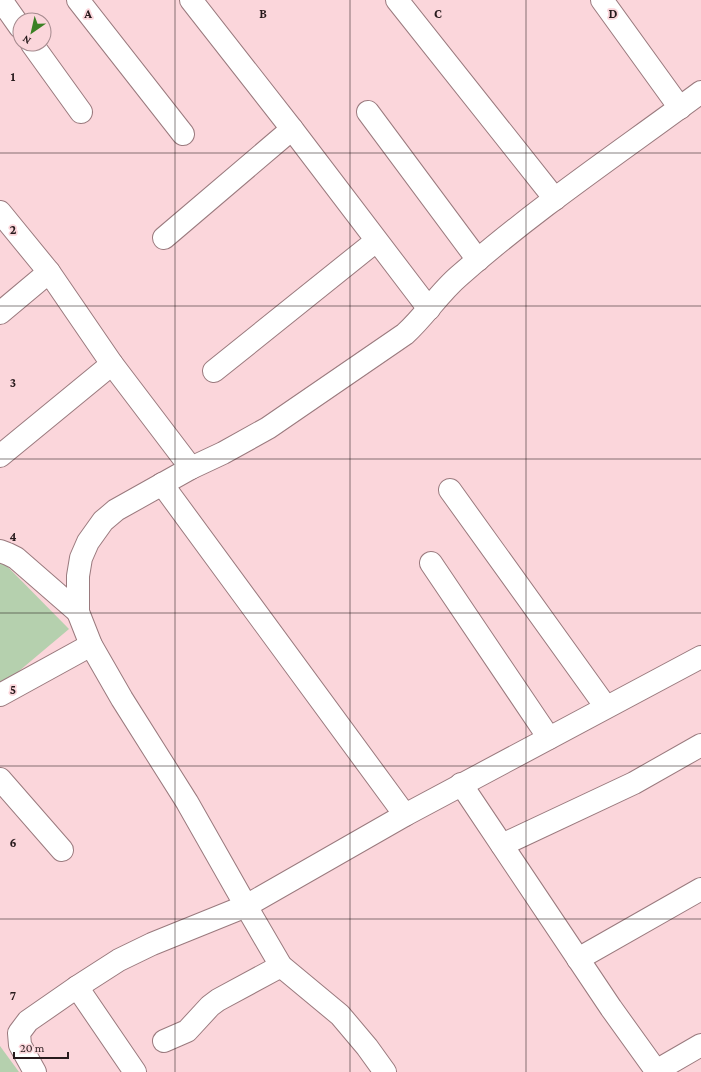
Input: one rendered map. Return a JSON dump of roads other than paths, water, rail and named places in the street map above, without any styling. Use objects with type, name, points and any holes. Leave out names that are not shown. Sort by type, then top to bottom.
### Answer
[{"type":"street","points":[[1,0],[12,16]]},
{"type":"street","points":[[78,0],[183,134]]},
{"type":"street","points":[[192,0],[428,309]]},
{"type":"street","points":[[397,0],[555,199]]},
{"type":"street","points":[[602,0],[680,108]]},
{"type":"street","points":[[38,52],[81,112]]},
{"type":"street","points":[[386,1072],[368,1047],[340,1015],[281,966],[187,802],[130,712],[91,645],[78,612],[78,576],[81,558],[88,542],[103,521],[116,510],[191,468],[243,442],[295,410],[405,334],[420,320],[443,291],[478,260],[555,199],[701,92]]},
{"type":"street","points":[[368,112],[478,260]]},
{"type":"street","points":[[164,238],[292,129]]},
{"type":"street","points":[[0,212],[49,272],[112,364],[191,468]]},
{"type":"street","points":[[214,371],[376,241]]},
{"type":"street","points":[[0,313],[49,272]]},
{"type":"street","points":[[0,456],[112,364]]},
{"type":"street","points":[[162,484],[405,815]]},
{"type":"street","points":[[450,490],[606,707]]},
{"type":"street","points":[[0,552],[16,558],[78,612]]},
{"type":"street","points":[[431,563],[549,738]]},
{"type":"street","points":[[0,695],[91,645]]},
{"type":"street","points":[[35,1072],[20,1045],[18,1033],[28,1021],[119,960],[152,944],[246,906],[461,784],[701,656]]},
{"type":"street","points":[[502,845],[634,783],[701,745]]},
{"type":"street","points":[[0,779],[62,850]]},
{"type":"street","points":[[461,784],[611,1008],[656,1071],[701,1045]]},
{"type":"street","points":[[578,959],[701,889]]},
{"type":"street","points":[[164,1041],[187,1031],[210,1006],[218,1000],[281,966]]},
{"type":"street","points":[[77,987],[135,1072]]}]
